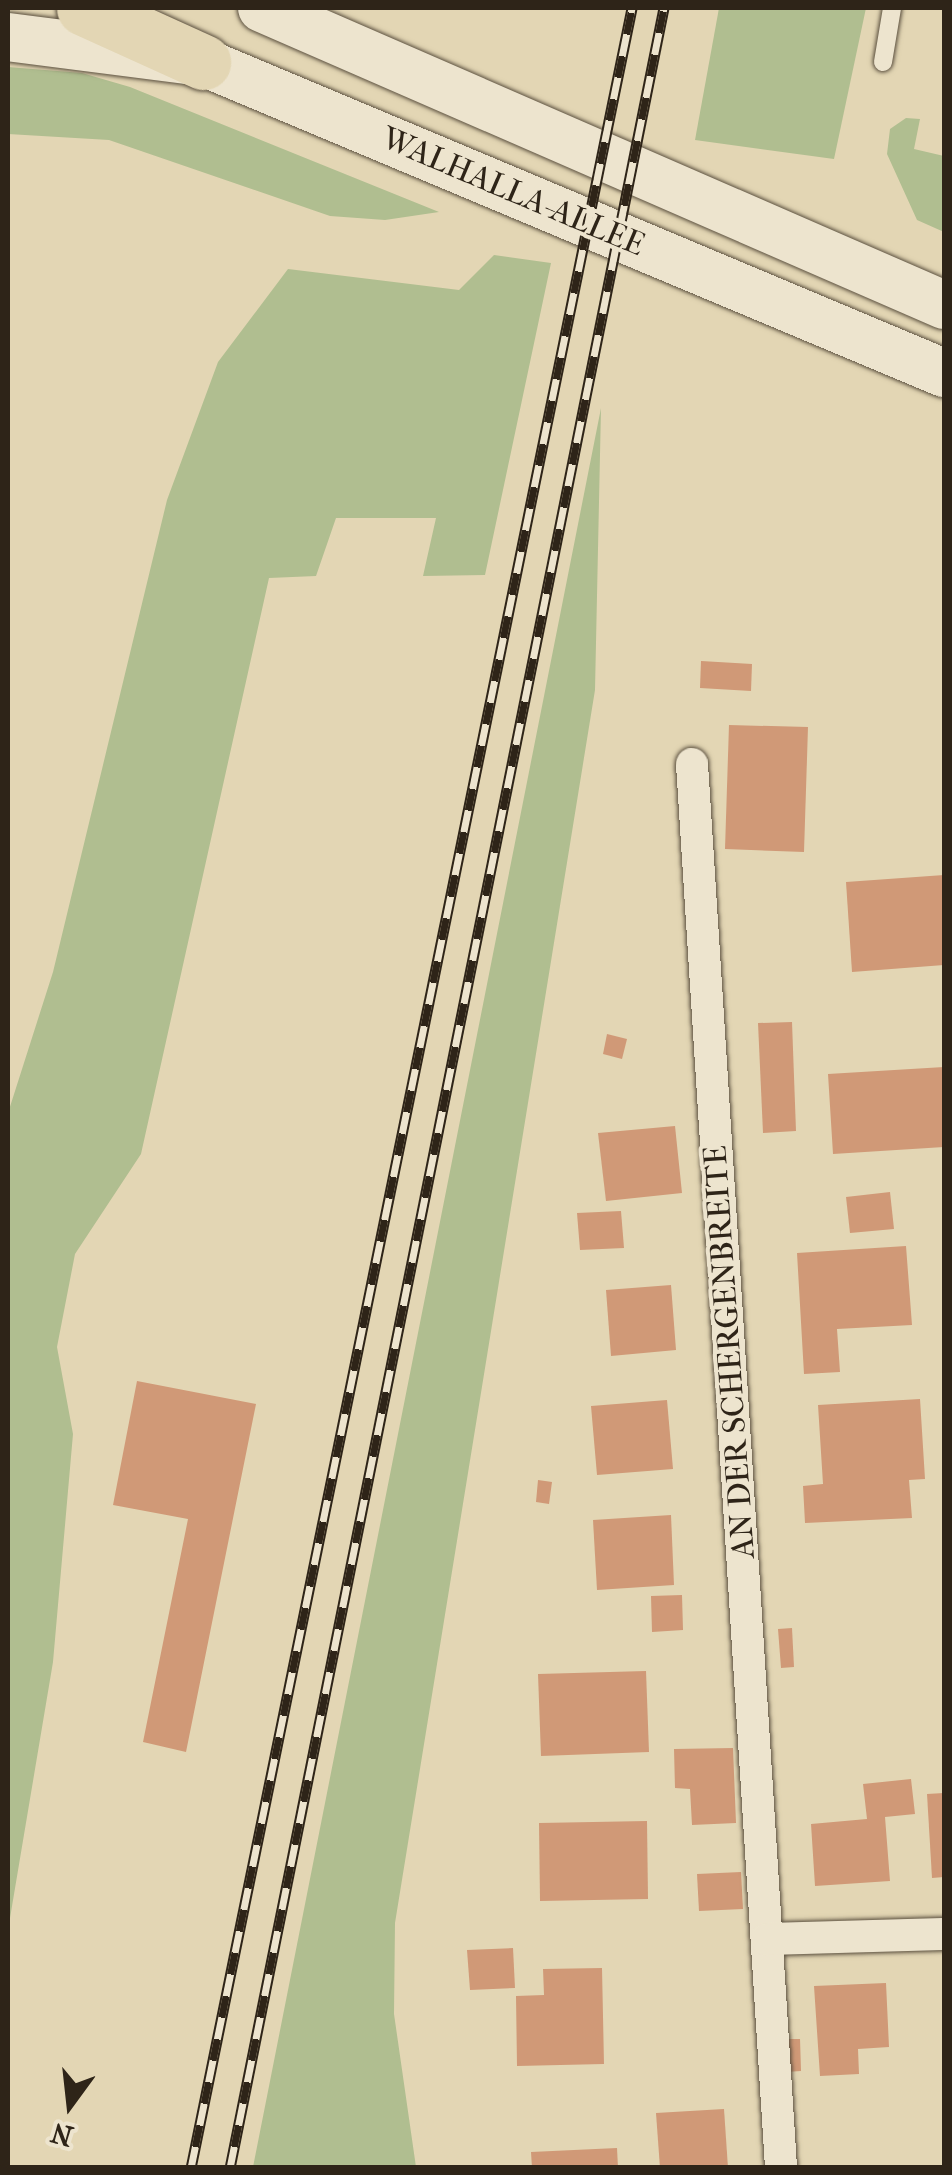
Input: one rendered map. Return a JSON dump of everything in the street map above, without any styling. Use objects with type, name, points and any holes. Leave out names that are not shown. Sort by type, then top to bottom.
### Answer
[{"type":"highway","name":"WALHALLA-ALLEE","points":[[84,8],[203,62]]},
{"type":"main road","name":"WALHALLA-ALLEE","points":[[262,8],[944,305]]},
{"type":"main road","points":[[343,8],[447,89]]},
{"type":"main road","points":[[8,37],[203,62]]},
{"type":"main road","name":"WALHALLA-ALLEE","points":[[203,62],[944,373]]},
{"type":"street","name":"AN DER SCHERGENBREITE","points":[[692,764],[781,2168]]},
{"type":"street","points":[[767,1940],[944,1934]]},
{"type":"lane","points":[[883,62],[892,8]]},
{"type":"green space","points":[[719,8],[866,8],[834,159],[695,140]]},
{"type":"green space","points":[[8,67],[82,73],[130,87],[439,212],[385,220],[330,216],[109,140],[8,134]]},
{"type":"green space","points":[[906,118],[920,119],[914,149],[944,156],[944,232],[917,220],[887,154],[890,129]]},
{"type":"green space","points":[[494,255],[551,263],[485,575],[423,576],[436,518],[336,518],[316,576],[269,578],[141,1154],[75,1254],[57,1347],[73,1434],[53,1662],[8,1930],[8,1113],[53,972],[167,500],[218,362],[288,269],[459,290]]},
{"type":"green space","points":[[601,408],[595,690],[395,1923],[394,2014],[416,2167],[253,2167]]},
{"type":"building","points":[[701,661],[752,664],[751,691],[700,688]]},
{"type":"building","points":[[729,725],[808,727],[804,852],[725,849]]},
{"type":"building","points":[[944,875],[944,965],[852,972],[846,882]]},
{"type":"building","points":[[792,1022],[796,1131],[763,1133],[758,1023]]},
{"type":"building","points":[[607,1034],[627,1039],[622,1059],[603,1054]]},
{"type":"building","points":[[944,1067],[944,1147],[833,1154],[828,1074]]},
{"type":"building","points":[[675,1126],[682,1193],[606,1201],[598,1133]]},
{"type":"building","points":[[890,1192],[894,1229],[850,1233],[846,1197]]},
{"type":"building","points":[[621,1211],[624,1248],[580,1250],[577,1213]]},
{"type":"building","points":[[906,1246],[912,1325],[837,1329],[840,1372],[804,1374],[797,1253]]},
{"type":"building","points":[[671,1285],[676,1350],[611,1356],[606,1290]]},
{"type":"building","points":[[137,1381],[256,1404],[186,1752],[143,1742],[188,1519],[113,1505]]},
{"type":"building","points":[[920,1399],[925,1479],[909,1480],[912,1518],[805,1523],[803,1486],[823,1484],[818,1405]]},
{"type":"building","points":[[667,1400],[673,1469],[597,1475],[591,1406]]},
{"type":"building","points":[[538,1480],[552,1482],[549,1504],[536,1502]]},
{"type":"building","points":[[671,1515],[674,1585],[597,1590],[593,1520]]},
{"type":"building","points":[[682,1595],[683,1630],[652,1632],[651,1596]]},
{"type":"building","points":[[792,1628],[794,1667],[781,1668],[778,1629]]},
{"type":"building","points":[[646,1671],[649,1752],[541,1756],[538,1674]]},
{"type":"building","points":[[733,1748],[736,1823],[692,1825],[690,1789],[675,1788],[674,1749]]},
{"type":"building","points":[[911,1779],[915,1814],[885,1817],[890,1881],[815,1886],[811,1824],[867,1819],[863,1784]]},
{"type":"building","points":[[944,1793],[944,1877],[932,1878],[927,1794]]},
{"type":"building","points":[[647,1821],[648,1899],[540,1901],[539,1823]]},
{"type":"building","points":[[741,1872],[743,1909],[699,1911],[697,1874]]},
{"type":"building","points":[[513,1948],[515,1988],[470,1990],[467,1950]]},
{"type":"building","points":[[602,1968],[604,2064],[517,2066],[516,1996],[544,1995],[543,1969]]},
{"type":"building","points":[[886,1983],[889,2047],[858,2049],[859,2074],[820,2076],[814,1986]]},
{"type":"building","points":[[786,2039],[800,2039],[801,2071],[786,2072]]},
{"type":"building","points":[[724,2109],[728,2168],[660,2168],[656,2113]]},
{"type":"building","points":[[617,2148],[618,2168],[532,2168],[531,2152]]},
{"type":"railway","points":[[191,2168],[632,8]]},
{"type":"railway","points":[[230,2168],[664,8]]}]
